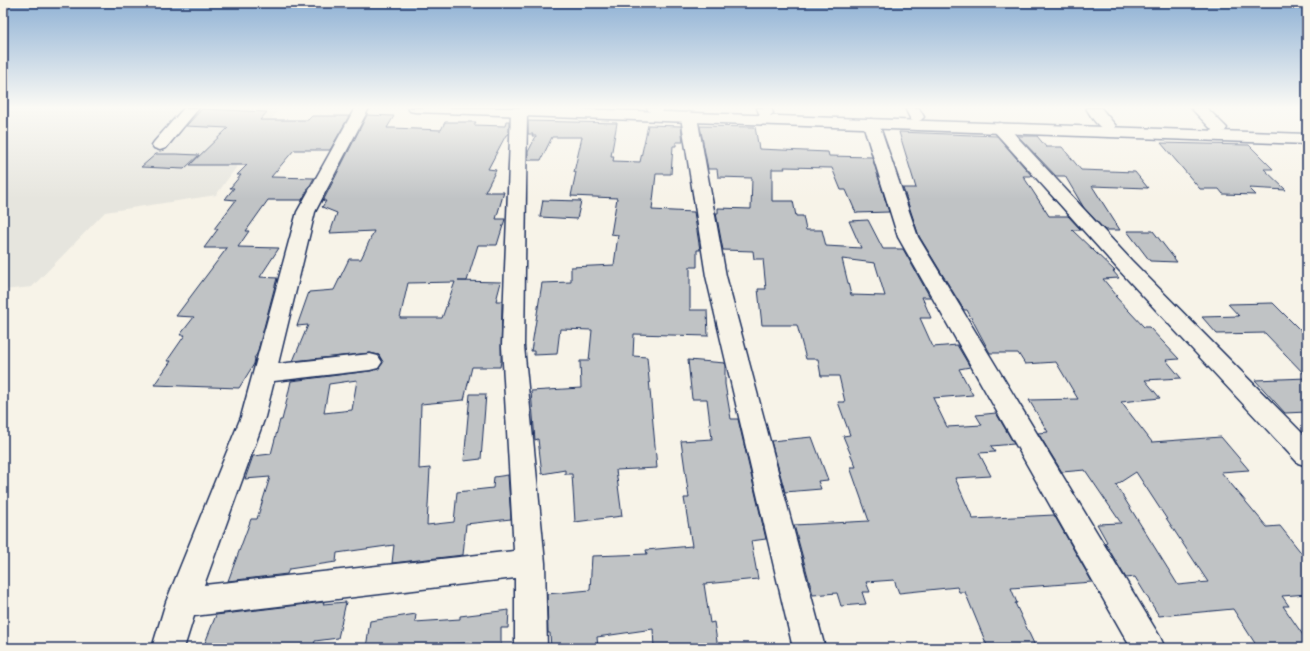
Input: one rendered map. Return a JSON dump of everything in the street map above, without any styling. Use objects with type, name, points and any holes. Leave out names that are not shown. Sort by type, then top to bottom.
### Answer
[{"type":"main road","points":[[160,144],[165,138]]},
{"type":"main road","points":[[168,648],[182,602],[253,417],[306,212],[346,138]]},
{"type":"main road","points":[[518,138],[513,346],[530,563],[531,648]]},
{"type":"main road","points":[[693,138],[716,276],[809,648]]},
{"type":"main road","points":[[876,138],[908,237],[1149,648]]},
{"type":"main road","points":[[1009,138],[1124,264],[1307,455]]},
{"type":"main road","points":[[1290,138],[1307,139]]},
{"type":"main road","points":[[264,374],[370,362]]},
{"type":"main road","points":[[182,602],[530,563]]},
{"type":"shaded area","points":[[3,138],[258,138],[216,195],[105,212],[32,287],[3,290]]},
{"type":"building","points":[[217,138],[336,138],[330,150],[294,150],[271,177],[314,178],[302,200],[268,200],[246,231],[249,231],[238,247],[279,248],[260,277],[277,278],[257,354],[254,358],[254,364],[239,388],[154,385],[171,361],[167,361],[185,335],[180,335],[194,317],[176,316],[227,248],[204,248],[218,229],[214,229],[236,200],[225,199],[234,188],[230,188],[241,175],[237,175],[247,165],[190,165]]},
{"type":"building","points":[[355,138],[504,138],[488,169],[496,170],[485,192],[504,192],[496,219],[505,219],[497,245],[478,245],[467,281],[458,281],[501,282],[496,301],[502,301],[500,367],[472,367],[464,400],[421,404],[419,469],[430,468],[427,525],[454,522],[457,492],[493,488],[494,477],[508,475],[511,519],[466,524],[463,555],[392,563],[394,545],[337,553],[336,562],[289,569],[287,574],[228,581],[251,519],[257,519],[270,477],[245,479],[253,456],[271,454],[280,420],[282,420],[291,381],[370,371],[378,369],[383,363],[379,355],[370,353],[293,361],[308,325],[297,326],[309,292],[334,290],[349,259],[361,259],[374,231],[330,233],[337,213],[322,207],[326,201],[323,201]],"holes":[[[455,282],[442,318],[400,318],[408,283]],[[357,380],[352,410],[324,413],[329,384]]]},
{"type":"building","points":[[535,138],[551,138],[541,160],[528,160],[528,152]]},
{"type":"building","points":[[582,138],[614,138],[611,156],[614,156],[613,161],[640,162],[645,138],[683,138],[683,142],[676,142],[676,146],[673,146],[671,174],[656,174],[652,210],[694,212],[700,250],[697,250],[697,267],[690,267],[690,310],[707,310],[708,336],[634,334],[633,356],[647,357],[657,468],[616,470],[622,516],[575,522],[572,474],[565,474],[565,470],[542,474],[538,439],[535,440],[531,391],[581,388],[580,361],[589,361],[592,330],[560,329],[557,354],[534,355],[534,351],[531,351],[542,283],[571,282],[571,267],[614,265],[618,235],[611,234],[617,198],[571,196],[576,172],[574,172]]},
{"type":"building","points":[[702,138],[757,138],[759,149],[828,152],[829,156],[872,157],[889,212],[856,213],[846,190],[841,190],[832,168],[784,167],[785,169],[772,169],[772,201],[793,201],[796,216],[803,216],[806,230],[822,230],[826,246],[861,248],[849,221],[868,220],[883,249],[903,249],[930,297],[922,297],[931,318],[920,318],[933,347],[957,345],[970,367],[959,369],[973,395],[933,398],[947,427],[982,425],[976,415],[996,413],[1014,444],[991,446],[995,452],[979,453],[991,476],[955,478],[973,519],[1054,515],[1092,582],[1011,588],[1017,603],[1015,603],[1036,648],[988,648],[965,592],[959,592],[957,587],[899,593],[894,580],[866,582],[870,592],[862,592],[866,604],[841,606],[837,593],[813,595],[794,525],[869,521],[850,467],[856,467],[843,436],[850,435],[838,402],[845,402],[839,376],[821,376],[818,359],[806,359],[797,325],[762,325],[758,289],[766,289],[763,259],[754,259],[753,251],[723,250],[716,213],[718,213],[718,208],[751,209],[752,178],[718,177],[717,169],[708,169]],"holes":[[[842,259],[875,263],[885,296],[851,295]]]},
{"type":"building","points":[[901,138],[999,138],[1032,176],[1023,176],[1049,216],[1068,216],[1081,230],[1072,230],[1115,271],[1113,271],[1119,278],[1103,279],[1117,296],[1115,296],[1144,327],[1149,327],[1179,359],[1166,360],[1181,378],[1145,380],[1160,398],[1121,402],[1152,442],[1221,437],[1249,470],[1221,472],[1267,527],[1280,526],[1307,560],[1307,594],[1282,596],[1289,606],[1283,606],[1307,641],[1307,648],[1258,648],[1233,609],[1159,616],[1135,577],[1126,578],[1105,543],[1107,542],[1097,524],[1121,523],[1085,470],[1062,472],[1038,433],[1048,432],[1029,400],[1078,399],[1056,362],[1025,364],[1018,353],[990,353],[967,310],[964,310],[919,236],[903,188],[916,188]],"holes":[[[1136,472],[1208,582],[1178,585],[1116,485]]]},
{"type":"building","points":[[1020,138],[1039,138],[1046,147],[1062,147],[1081,170],[1135,172],[1148,188],[1092,186],[1120,230],[1105,230],[1084,208],[1065,176],[1056,176]]},
{"type":"building","points":[[1161,143],[1249,145],[1273,169],[1264,169],[1286,190],[1249,188],[1256,195],[1223,194],[1219,189],[1200,189]]},
{"type":"building","points":[[156,154],[199,155],[184,169],[141,167]]},
{"type":"building","points":[[543,200],[581,201],[577,219],[540,217]]},
{"type":"building","points":[[1127,231],[1153,231],[1177,262],[1150,261]]},
{"type":"building","points":[[1273,303],[1303,333],[1307,333],[1307,377],[1265,333],[1217,334],[1202,317],[1239,316],[1228,304]]},
{"type":"building","points":[[688,360],[725,363],[725,384],[731,419],[738,419],[766,539],[751,541],[758,579],[704,584],[710,623],[714,622],[718,648],[654,648],[653,629],[597,637],[598,648],[551,648],[550,633],[548,633],[547,594],[590,590],[592,556],[647,554],[646,550],[692,546],[684,498],[689,498],[681,441],[712,439],[707,399],[692,399]]},
{"type":"building","points":[[1307,378],[1307,412],[1285,413],[1255,380]]},
{"type":"building","points":[[470,394],[486,394],[481,459],[464,461]]},
{"type":"building","points":[[812,437],[828,480],[818,481],[821,489],[785,492],[771,441]]},
{"type":"building","points":[[324,602],[323,604],[346,602],[338,638],[315,641],[313,648],[203,648],[216,615]]},
{"type":"building","points":[[509,610],[508,628],[501,628],[501,646],[469,648],[469,643],[413,646],[413,648],[366,648],[370,621],[416,614],[415,622],[460,619],[460,616]]}]
